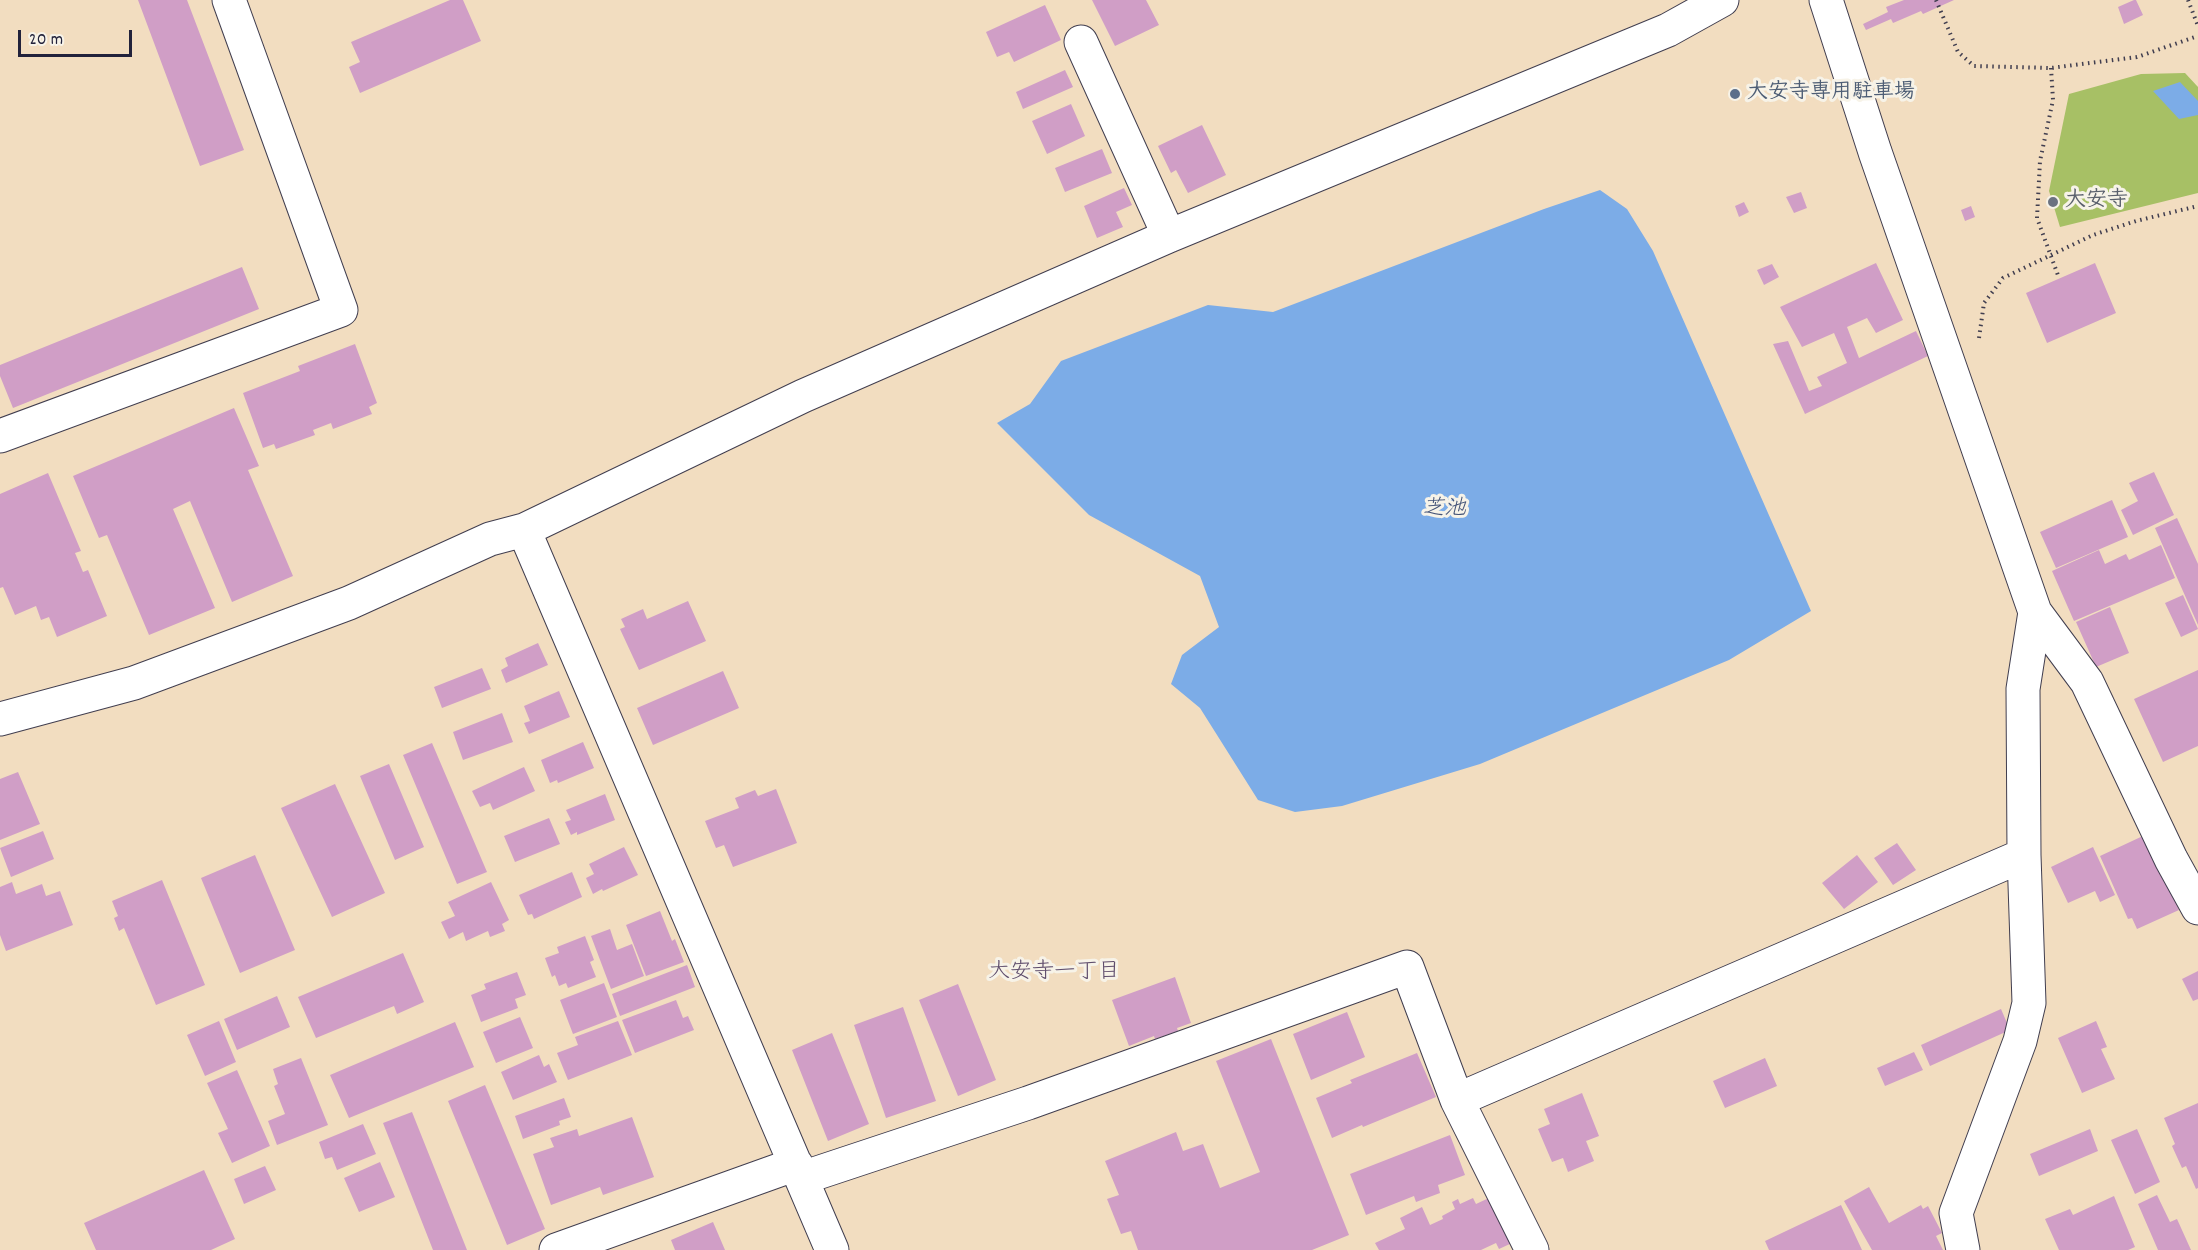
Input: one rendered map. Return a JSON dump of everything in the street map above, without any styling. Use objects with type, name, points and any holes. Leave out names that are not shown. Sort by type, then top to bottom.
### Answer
[{"type":"street","points":[[0,435],[341,310],[229,0]]},
{"type":"street","points":[[0,719],[134,684],[349,603],[490,539],[524,530],[802,396],[1169,236],[1668,30],[1722,0]]},
{"type":"street","points":[[1826,0],[1875,152],[2036,612],[2087,682],[2171,859],[2198,908]]},
{"type":"street","points":[[1081,42],[1169,236]]},
{"type":"street","points":[[524,530],[832,1250]]},
{"type":"street","points":[[1964,1250],[1956,1214],[2020,1041],[2029,1003],[2024,855],[2023,690],[2036,612]]},
{"type":"street","points":[[1457,1100],[2024,855]]},
{"type":"street","points":[[556,1250],[799,1171],[1039,1099],[1407,967],[1457,1100],[1532,1250]]},
{"type":"path","points":[[1936,0],[1958,52],[1974,66],[2051,68],[2136,57],[2198,36]]},
{"type":"path","points":[[2188,0],[2198,26]]},
{"type":"path","points":[[2051,68],[2053,100],[2040,161],[2037,218],[2059,278]]},
{"type":"path","points":[[1954,379],[1978,348],[1984,303],[2003,278],[2049,254],[2114,228],[2198,206]]},
{"type":"green space","points":[[2185,73],[2198,87],[2198,193],[2060,227],[2049,191],[2069,94],[2141,74]]},
{"type":"water","points":[[2180,82],[2198,101],[2198,115],[2179,119],[2153,91]]},
{"type":"water","name":"芝池","points":[[1600,190],[1627,209],[1653,251],[1811,611],[1729,660],[1480,764],[1342,806],[1295,812],[1258,800],[1200,708],[1171,684],[1182,655],[1219,627],[1200,576],[1089,515],[997,423],[1030,404],[1061,361],[1208,305],[1273,312]]},
{"type":"building","points":[[138,0],[187,0],[244,150],[200,166]]},
{"type":"building","points":[[450,0],[463,0],[481,41],[360,93],[349,67],[360,62],[351,42]]},
{"type":"building","points":[[1092,0],[1146,0],[1159,25],[1115,46]]},
{"type":"building","points":[[1904,0],[1954,0],[1923,14],[1921,11],[1893,23],[1891,19],[1866,30],[1863,24],[1888,12],[1886,7]]},
{"type":"building","points":[[2134,0],[2143,15],[2124,24],[2118,7]]},
{"type":"building","points":[[1045,5],[1061,40],[1014,62],[1009,52],[997,57],[986,32]]},
{"type":"building","points":[[1065,70],[1073,87],[1023,109],[1016,92]]},
{"type":"building","points":[[1071,104],[1085,136],[1047,154],[1032,121]]},
{"type":"building","points":[[1202,125],[1226,175],[1188,193],[1176,170],[1171,173],[1158,146]]},
{"type":"building","points":[[1102,149],[1112,173],[1065,192],[1055,168]]},
{"type":"building","points":[[1124,188],[1132,205],[1116,212],[1123,227],[1097,238],[1084,206]]},
{"type":"building","points":[[1801,192],[1807,208],[1794,213],[1786,197]]},
{"type":"building","points":[[1744,202],[1749,212],[1739,217],[1735,206]]},
{"type":"building","points":[[1971,206],[1975,217],[1965,221],[1961,210]]},
{"type":"building","points":[[1876,263],[1903,320],[1876,333],[1867,318],[1847,327],[1859,358],[1916,331],[1928,356],[1805,414],[1773,344],[1788,341],[1809,391],[1822,386],[1817,377],[1847,363],[1834,333],[1802,347],[1780,307]]},
{"type":"building","points":[[2095,263],[2116,313],[2047,343],[2026,293]]},
{"type":"building","points":[[1772,264],[1779,277],[1764,285],[1757,270]]},
{"type":"building","points":[[242,267],[259,309],[13,408],[0,376],[0,365]]},
{"type":"building","points":[[355,344],[377,403],[369,407],[372,414],[333,429],[331,423],[313,430],[315,435],[276,449],[274,444],[263,448],[243,393],[300,371],[298,366]]},
{"type":"building","points":[[234,408],[259,466],[248,470],[293,576],[232,602],[190,501],[173,509],[215,608],[149,635],[107,535],[99,538],[73,476]]},
{"type":"building","points":[[2154,472],[2174,515],[2133,535],[2121,510],[2138,501],[2129,483]]},
{"type":"building","points":[[48,473],[81,551],[75,553],[83,572],[88,570],[107,616],[57,637],[49,617],[41,620],[36,606],[15,615],[3,587],[0,588],[0,494]]},
{"type":"building","points":[[2112,500],[2128,537],[2056,568],[2040,532]]},
{"type":"building","points":[[2177,518],[2198,564],[2198,625],[2155,528]]},
{"type":"building","points":[[2161,545],[2175,578],[2074,621],[2052,571],[2099,550],[2105,564],[2126,554],[2129,560]]},
{"type":"building","points":[[2183,595],[2198,629],[2181,637],[2165,603]]},
{"type":"building","points":[[688,601],[706,641],[639,670],[620,629],[625,627],[621,619],[643,609],[647,619]]},
{"type":"building","points":[[2110,607],[2129,653],[2096,667],[2076,622]]},
{"type":"building","points":[[538,643],[548,665],[506,683],[501,670],[508,666],[505,658]]},
{"type":"building","points":[[482,668],[491,689],[442,708],[434,687]]},
{"type":"building","points":[[2198,670],[2198,746],[2163,762],[2134,699]]},
{"type":"building","points":[[723,671],[739,708],[653,745],[637,708]]},
{"type":"building","points":[[559,691],[570,717],[529,734],[524,723],[530,721],[524,706]]},
{"type":"building","points":[[502,713],[513,742],[463,760],[453,732]]},
{"type":"building","points":[[583,742],[594,768],[558,783],[557,780],[550,783],[541,760]]},
{"type":"building","points":[[432,743],[487,872],[457,884],[403,755]]},
{"type":"building","points":[[389,764],[424,847],[395,860],[360,776]]},
{"type":"building","points":[[524,767],[535,791],[493,810],[490,803],[480,807],[472,791]]},
{"type":"building","points":[[18,772],[40,824],[0,840],[0,779]]},
{"type":"building","points":[[335,784],[385,893],[332,917],[281,808]]},
{"type":"building","points":[[776,789],[797,843],[733,867],[724,845],[716,848],[705,821],[739,808],[735,798],[755,790],[758,796]]},
{"type":"building","points":[[605,794],[615,820],[577,835],[577,832],[571,835],[565,822],[571,820],[566,810]]},
{"type":"building","points":[[549,818],[560,844],[515,862],[504,836]]},
{"type":"building","points":[[43,831],[54,859],[11,877],[0,848]]},
{"type":"building","points":[[2145,835],[2179,910],[2137,929],[2132,918],[2128,919],[2100,856]]},
{"type":"building","points":[[1897,843],[1916,870],[1893,885],[1874,858]]},
{"type":"building","points":[[624,847],[638,875],[593,894],[586,878],[594,874],[589,864]]},
{"type":"building","points":[[2093,847],[2115,895],[2100,902],[2095,891],[2068,903],[2051,867]]},
{"type":"building","points":[[255,855],[295,950],[240,973],[201,878]]},
{"type":"building","points":[[1857,855],[1878,882],[1844,909],[1822,883]]},
{"type":"building","points":[[572,872],[582,897],[534,919],[532,914],[528,915],[519,895]]},
{"type":"building","points":[[162,880],[205,985],[156,1005],[124,928],[119,931],[114,918],[118,916],[112,901]]},
{"type":"building","points":[[12,882],[16,894],[42,884],[46,896],[60,891],[73,925],[6,951],[0,935],[0,887]]},
{"type":"building","points":[[491,882],[509,920],[502,924],[505,931],[490,937],[488,931],[466,941],[463,932],[449,939],[441,922],[455,916],[448,902]]},
{"type":"building","points":[[660,911],[672,941],[675,939],[684,962],[646,976],[626,925]]},
{"type":"building","points":[[610,929],[617,950],[632,944],[644,976],[611,989],[591,936]]},
{"type":"building","points":[[585,936],[594,960],[590,962],[596,977],[568,988],[566,983],[559,986],[555,975],[552,977],[545,958],[559,953],[557,947]]},
{"type":"building","points":[[403,953],[424,1002],[397,1014],[394,1006],[316,1038],[298,997]]},
{"type":"building","points":[[687,965],[695,987],[620,1016],[612,994]]},
{"type":"building","points":[[2198,971],[2198,999],[2193,1001],[2182,979]]},
{"type":"building","points":[[517,972],[526,995],[515,999],[518,1008],[481,1022],[471,995],[486,989],[484,984]]},
{"type":"building","points":[[1175,977],[1191,1023],[1177,1028],[1178,1031],[1155,1039],[1154,1036],[1129,1046],[1112,1000]]},
{"type":"building","points":[[604,983],[617,1017],[573,1034],[560,1000]]},
{"type":"building","points":[[958,984],[996,1080],[958,1096],[919,1000]]},
{"type":"building","points":[[277,996],[290,1027],[237,1050],[224,1019]]},
{"type":"building","points":[[676,1000],[683,1018],[688,1016],[694,1030],[635,1053],[622,1020]]},
{"type":"building","points":[[903,1007],[936,1101],[886,1118],[854,1025]]},
{"type":"building","points":[[2001,1009],[2010,1030],[1930,1066],[1921,1045]]},
{"type":"building","points":[[1347,1012],[1365,1057],[1311,1080],[1293,1034]]},
{"type":"building","points":[[520,1017],[533,1048],[496,1063],[483,1032]]},
{"type":"building","points":[[219,1021],[236,1062],[205,1076],[187,1035]]},
{"type":"building","points":[[618,1021],[632,1055],[568,1080],[557,1053],[578,1045],[575,1037]]},
{"type":"building","points":[[2096,1021],[2107,1047],[2101,1049],[2115,1079],[2082,1093],[2058,1038]]},
{"type":"building","points":[[455,1022],[474,1067],[349,1118],[330,1075]]},
{"type":"building","points":[[832,1033],[869,1124],[828,1141],[792,1050]]},
{"type":"building","points":[[1271,1039],[1349,1235],[1312,1250],[1138,1250],[1131,1231],[1121,1234],[1107,1199],[1119,1195],[1105,1161],[1176,1132],[1183,1151],[1203,1144],[1220,1188],[1260,1172],[1216,1061]]},
{"type":"building","points":[[1914,1052],[1923,1070],[1885,1086],[1877,1068]]},
{"type":"building","points":[[1417,1053],[1436,1097],[1332,1138],[1316,1098],[1352,1083],[1350,1080]]},
{"type":"building","points":[[539,1055],[544,1067],[549,1064],[557,1082],[513,1100],[501,1072]]},
{"type":"building","points":[[301,1058],[328,1125],[277,1145],[268,1121],[285,1114],[274,1086],[278,1084],[273,1069]]},
{"type":"building","points":[[1765,1058],[1777,1086],[1725,1108],[1713,1081]]},
{"type":"building","points":[[237,1070],[270,1146],[232,1163],[218,1133],[228,1129],[207,1083]]},
{"type":"building","points":[[485,1085],[545,1229],[507,1245],[448,1101]]},
{"type":"building","points":[[1582,1093],[1599,1136],[1586,1141],[1594,1161],[1568,1172],[1563,1158],[1552,1162],[1538,1129],[1550,1124],[1544,1109]]},
{"type":"building","points":[[564,1098],[571,1117],[559,1121],[560,1125],[523,1139],[515,1116]]},
{"type":"building","points":[[2198,1103],[2198,1188],[2196,1189],[2186,1166],[2182,1168],[2172,1146],[2175,1144],[2164,1118]]},
{"type":"building","points":[[412,1112],[467,1250],[433,1250],[383,1123]]},
{"type":"building","points":[[632,1117],[654,1177],[603,1195],[600,1187],[551,1205],[533,1154],[554,1147],[550,1138],[577,1129],[579,1136]]},
{"type":"building","points":[[363,1124],[376,1154],[337,1170],[332,1157],[325,1159],[319,1142]]},
{"type":"building","points":[[2090,1129],[2098,1151],[2039,1176],[2030,1154]]},
{"type":"building","points":[[2137,1129],[2160,1182],[2135,1194],[2111,1140]]},
{"type":"building","points":[[1450,1135],[1465,1175],[1438,1185],[1440,1193],[1416,1202],[1414,1196],[1366,1215],[1350,1174]]},
{"type":"building","points":[[380,1162],[395,1197],[359,1212],[344,1178]]},
{"type":"building","points":[[265,1166],[276,1190],[244,1204],[234,1179]]},
{"type":"building","points":[[204,1170],[235,1239],[211,1250],[96,1250],[84,1223]]},
{"type":"building","points":[[1869,1187],[1889,1223],[1921,1205],[1923,1209],[1928,1206],[1942,1233],[1936,1236],[1943,1250],[1872,1250],[1844,1201]]},
{"type":"building","points":[[2157,1195],[2170,1222],[2177,1219],[2191,1250],[2158,1250],[2138,1204]]},
{"type":"building","points":[[2114,1196],[2135,1247],[2128,1250],[2059,1250],[2045,1219],[2070,1209],[2073,1215]]},
{"type":"building","points":[[1491,1197],[1512,1243],[1499,1249],[1496,1243],[1481,1250],[1379,1250],[1375,1243],[1405,1229],[1400,1218],[1422,1207],[1430,1225],[1443,1219],[1442,1216],[1455,1209],[1452,1202],[1458,1199],[1460,1204],[1473,1198],[1476,1204]]},
{"type":"building","points":[[1841,1205],[1862,1250],[1769,1250],[1765,1241]]},
{"type":"building","points":[[713,1222],[725,1250],[675,1250],[671,1240]]},
{"type":"place","name":"大安寺専用駐車場","points":[[1735,94]]},
{"type":"place","name":"大安寺","points":[[2053,202]]},
{"type":"district","name":"大安寺一丁目","points":[[1054,974]]}]
